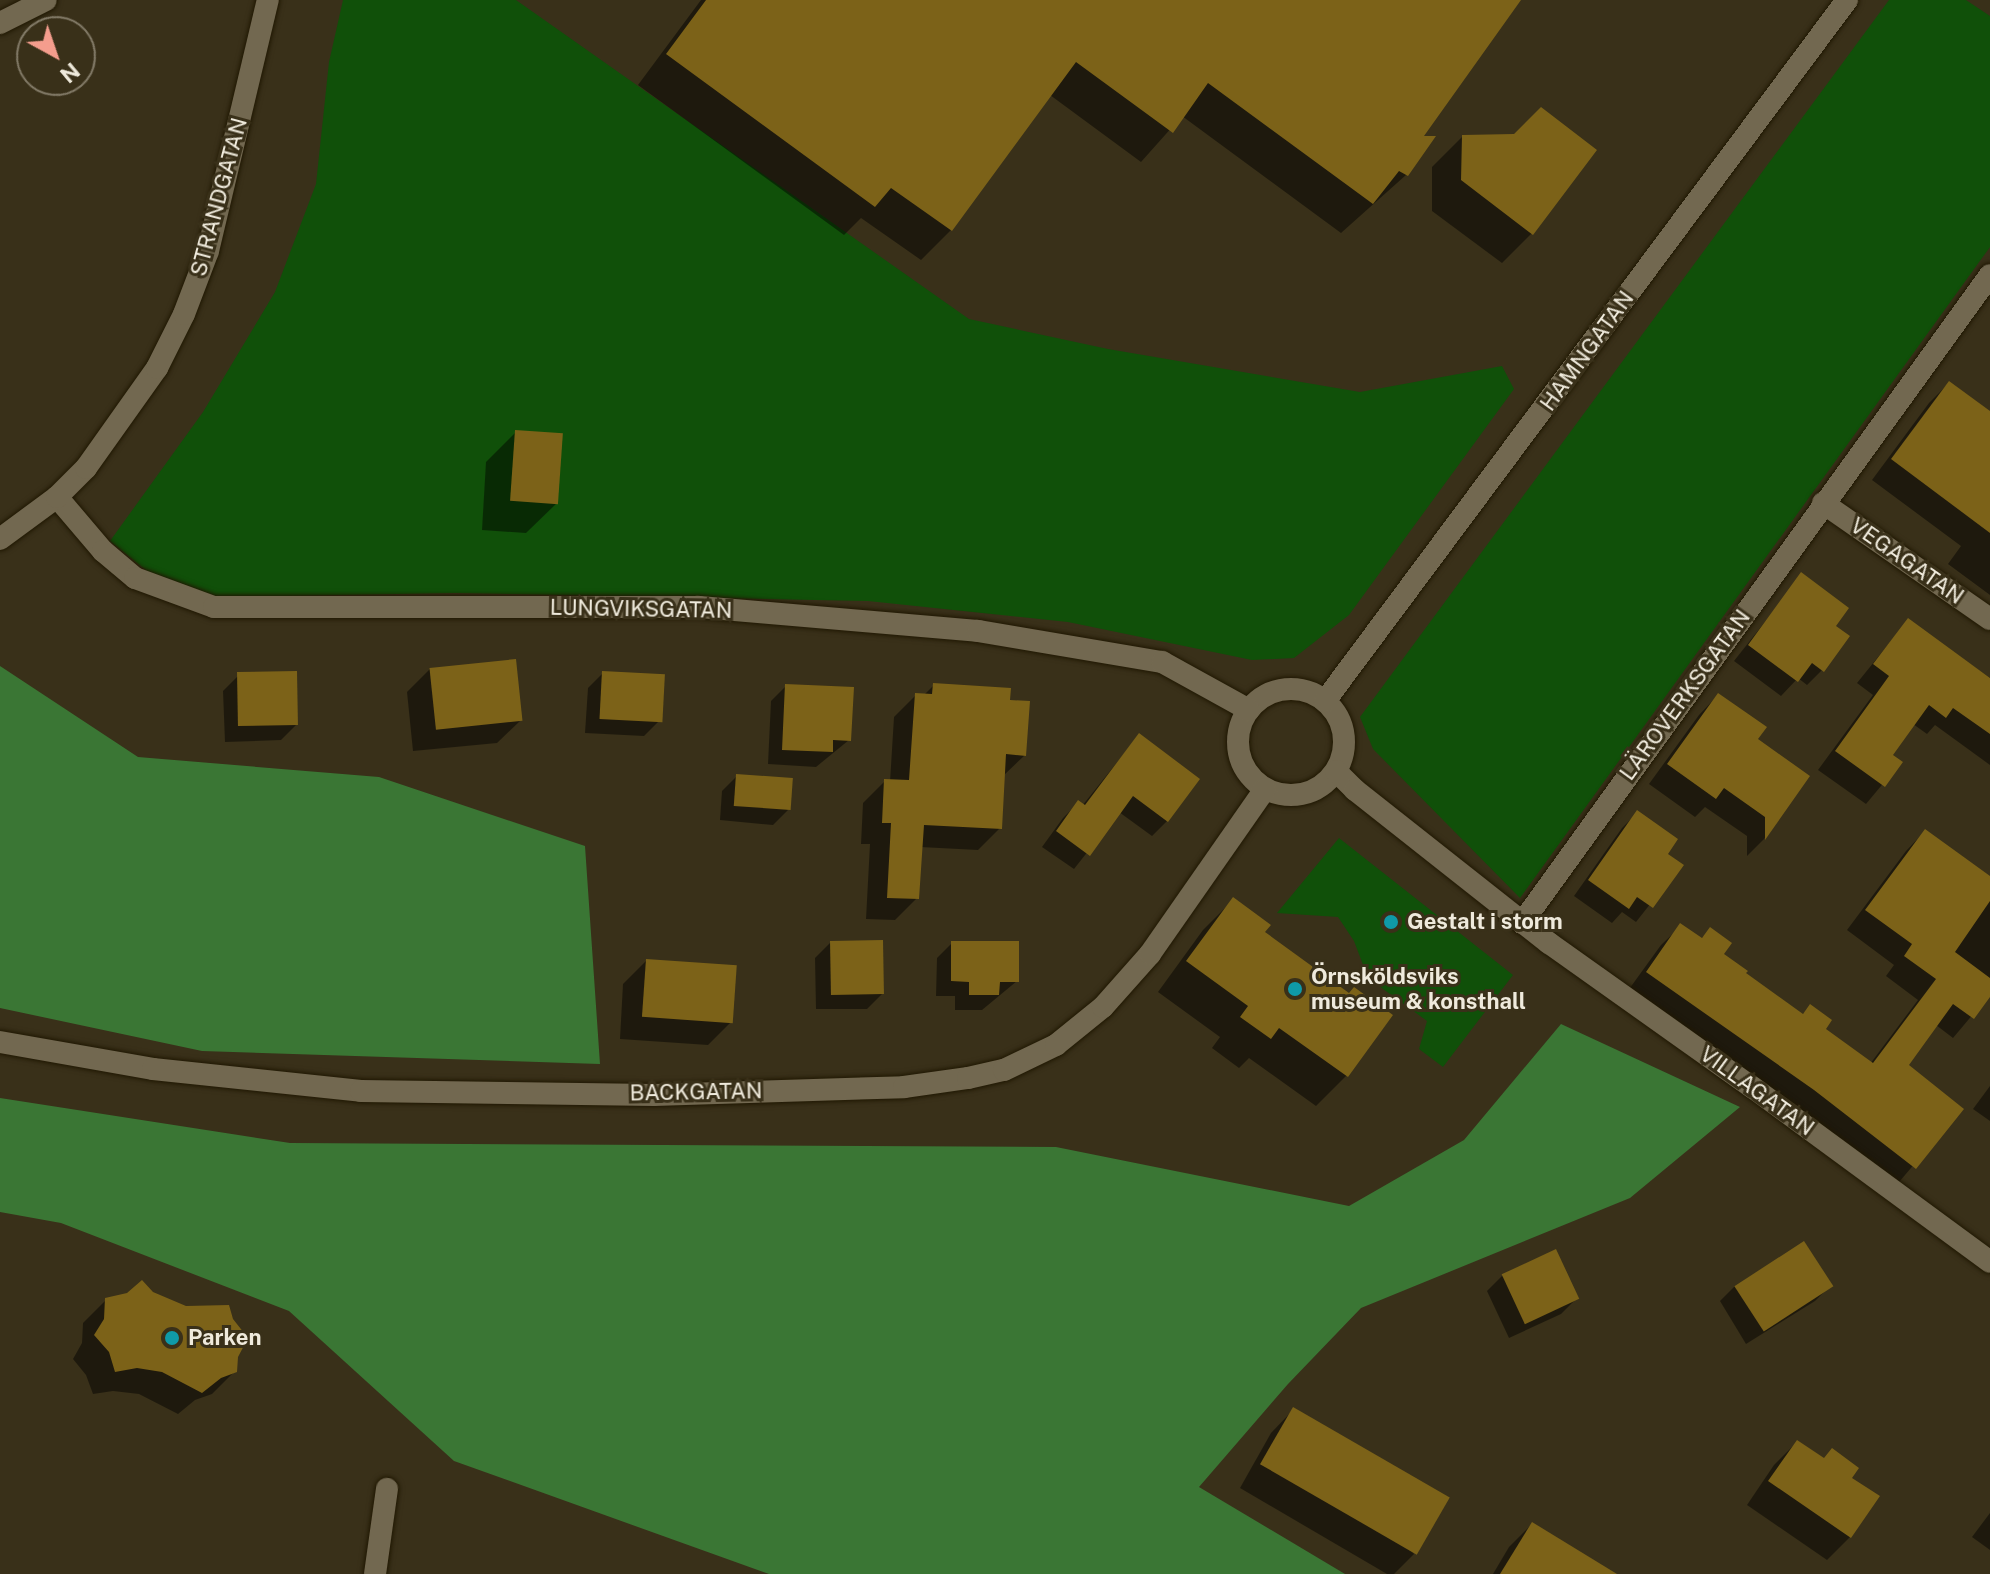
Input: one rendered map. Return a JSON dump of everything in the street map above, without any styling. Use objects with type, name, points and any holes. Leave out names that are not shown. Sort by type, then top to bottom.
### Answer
[{"type":"street","points":[[0,23],[46,0]]},
{"type":"street","name":"STRANDGATAN","points":[[0,539],[57,497],[115,431],[157,368],[184,314],[208,251],[268,0]]},
{"type":"street","name":"HAMNGATAN","points":[[1325,701],[1847,0]]},
{"type":"street","name":"LÄROVERKSGATAN","points":[[1522,923],[1990,275]]},
{"type":"street","name":"LUNGVIKSGATAN","points":[[57,497],[103,551],[135,578],[214,607],[699,607],[978,631],[1162,662],[1249,710]]},
{"type":"street","name":"VEGAGATAN","points":[[1823,503],[1990,619]]},
{"type":"street","points":[[1294,689],[1325,701],[1342,727],[1342,757],[1336,771],[1325,783],[1304,793],[1280,794],[1265,789],[1251,777],[1242,762],[1238,744],[1241,726],[1249,710],[1262,698],[1294,689]]},
{"type":"street","points":[[1336,771],[1355,790],[1522,923]]},
{"type":"street","name":"BACKGATAN","points":[[0,1042],[153,1069],[361,1091],[654,1095],[904,1087],[968,1078],[1004,1070],[1056,1045],[1103,1007],[1150,954],[1265,789]]},
{"type":"street","name":"VILLAGATAN","points":[[1522,923],[1989,1259]]},
{"type":"street","points":[[375,1574],[387,1489]]},
{"type":"green space","points":[[343,0],[516,0],[969,319],[1108,349],[1360,392],[1502,366],[1514,389],[1349,615],[1294,658],[1252,660],[1068,622],[868,601],[455,593],[217,597],[147,571],[110,541],[203,412],[275,292],[316,184],[329,62]]},
{"type":"green space","points":[[1889,0],[1966,0],[1990,16],[1990,247],[1520,898],[1373,749],[1360,717]]},
{"type":"green space","points":[[0,666],[138,757],[379,777],[585,846],[600,1064],[202,1051],[0,1008]]},
{"type":"green space","points":[[1339,838],[1513,975],[1443,1067],[1419,1049],[1427,1021],[1368,978],[1354,941],[1338,917],[1277,913]]},
{"type":"green space","points":[[1561,1024],[1740,1107],[1630,1198],[1361,1308],[1288,1384],[1199,1487],[1345,1574],[769,1574],[454,1461],[289,1311],[61,1223],[0,1212],[0,1098],[290,1143],[1056,1147],[1349,1206],[1464,1140]]},
{"type":"building","points":[[706,0],[1521,0],[1424,136],[1436,136],[1408,176],[1399,171],[1373,204],[1208,83],[1173,133],[1076,62],[952,231],[891,188],[875,207],[666,54]]},
{"type":"building","points":[[1541,107],[1597,150],[1533,235],[1461,180],[1462,135],[1514,134]]},
{"type":"building","points":[[1949,381],[1990,411],[1990,533],[1891,459]]},
{"type":"building","points":[[515,430],[563,433],[558,504],[510,501]]},
{"type":"building","points":[[1801,572],[1849,608],[1836,626],[1850,636],[1824,672],[1812,663],[1798,682],[1748,645]]},
{"type":"building","points":[[1908,618],[1990,678],[1990,734],[1953,708],[1946,718],[1929,705],[1893,755],[1903,762],[1885,787],[1835,751],[1889,676],[1873,664]]},
{"type":"building","points":[[516,659],[522,721],[436,730],[429,668]]},
{"type":"building","points":[[297,671],[298,725],[238,726],[237,672]]},
{"type":"building","points":[[602,671],[665,674],[662,722],[599,719]]},
{"type":"building","points":[[933,683],[1011,688],[1010,700],[1030,701],[1026,756],[1006,754],[1002,829],[924,825],[919,899],[887,898],[891,823],[882,823],[884,779],[909,780],[915,693],[932,694]]},
{"type":"building","points":[[785,684],[854,687],[851,741],[833,740],[833,752],[782,750]]},
{"type":"building","points":[[1718,693],[1767,727],[1758,739],[1810,776],[1765,840],[1765,817],[1724,788],[1716,799],[1667,764]]},
{"type":"building","points":[[1139,733],[1200,779],[1168,822],[1133,796],[1090,856],[1056,831],[1078,800],[1085,805]]},
{"type":"building","points":[[736,774],[793,778],[791,810],[734,806]]},
{"type":"building","points":[[1637,810],[1678,839],[1668,854],[1684,865],[1653,908],[1637,897],[1629,909],[1588,880]]},
{"type":"building","points":[[1925,829],[1990,876],[1990,901],[1955,952],[1990,978],[1990,997],[1974,1019],[1953,1004],[1909,1065],[1964,1109],[1916,1169],[1814,1090],[1646,972],[1680,923],[1702,938],[1710,927],[1732,943],[1724,954],[1748,971],[1746,973],[1803,1014],[1810,1004],[1832,1020],[1826,1029],[1873,1063],[1936,979],[1904,956],[1912,944],[1865,910]]},
{"type":"building","name":"Örnsköldsviks museum & konsthall","points":[[1233,897],[1271,925],[1265,932],[1349,993],[1354,987],[1393,1015],[1348,1077],[1279,1028],[1271,1039],[1240,1017],[1248,1006],[1186,961]]},
{"type":"building","points":[[883,940],[884,994],[831,995],[830,941]]},
{"type":"building","points":[[951,941],[1019,941],[1019,982],[1000,982],[999,995],[969,995],[969,982],[951,981]]},
{"type":"building","points":[[646,959],[737,965],[733,1023],[642,1017]]},
{"type":"building","points":[[1804,1241],[1833,1286],[1764,1331],[1734,1286]]},
{"type":"building","points":[[1556,1249],[1579,1299],[1525,1324],[1502,1274]]},
{"type":"building","name":"Parken","points":[[142,1280],[153,1292],[186,1306],[229,1305],[233,1319],[248,1338],[238,1357],[237,1372],[221,1378],[202,1393],[162,1372],[137,1368],[115,1372],[109,1352],[94,1335],[104,1319],[105,1298],[127,1293]]},
{"type":"building","points":[[1293,1407],[1450,1498],[1417,1555],[1260,1464]]},
{"type":"building","points":[[1797,1440],[1824,1458],[1832,1448],[1859,1468],[1852,1478],[1880,1496],[1851,1538],[1768,1481]]},
{"type":"building","points":[[1532,1522],[1617,1574],[1500,1574]]},
{"type":"place","name":"Gestalt i storm","points":[[1391,922]]},
{"type":"place","name":"Örnsköldsviks museum & konsthall","points":[[1295,989]]},
{"type":"place","name":"Parken","points":[[172,1338]]}]
